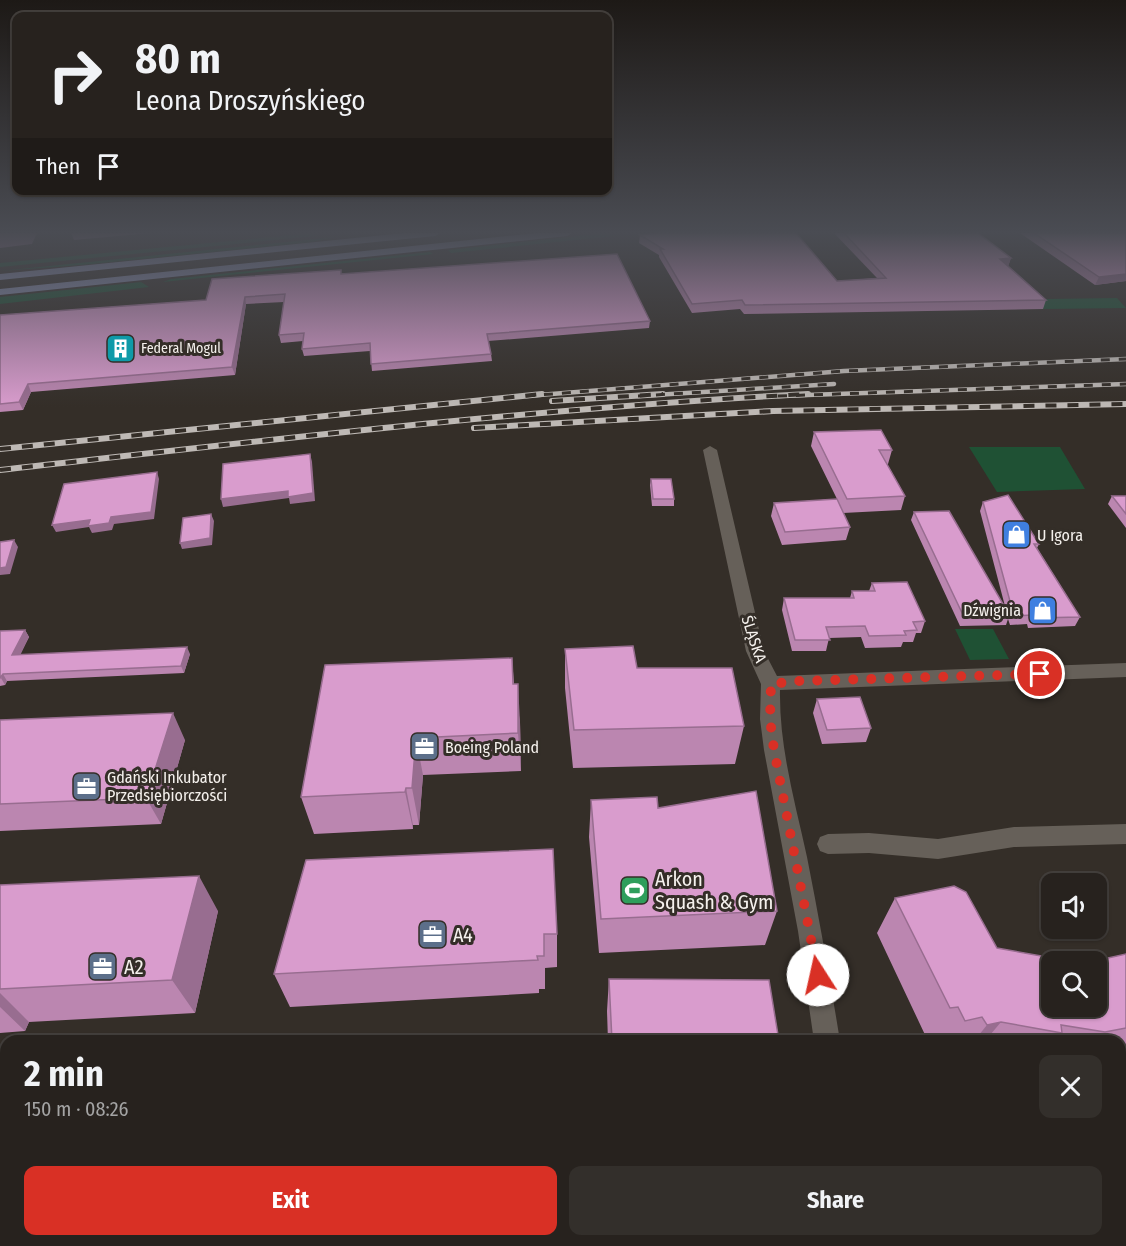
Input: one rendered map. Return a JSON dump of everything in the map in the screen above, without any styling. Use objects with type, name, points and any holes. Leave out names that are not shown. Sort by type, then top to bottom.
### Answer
[{"type":"street","name":"ŚLĄSKA","points":[[710,450],[755,651],[771,684],[770,712],[774,750],[810,931],[826,1035]]},
{"type":"street","points":[[771,684],[1126,670]]},
{"type":"street","points":[[828,844],[869,843],[938,849],[1014,837],[1126,834]]},
{"type":"green space","points":[[55,291],[113,291],[0,304],[0,297]]},
{"type":"green space","points":[[1023,291],[1036,291],[1045,299],[1117,298],[1126,308],[1043,309]]},
{"type":"green space","points":[[969,447],[1060,447],[1085,489],[997,492]]},
{"type":"green space","points":[[955,629],[993,629],[1009,659],[970,660]]},
{"type":"building","points":[[209,291],[635,291],[650,321],[487,334],[491,354],[371,364],[370,343],[302,349],[304,333],[279,335],[285,294],[245,297],[232,367],[28,384],[19,402],[0,404],[0,315],[206,300]]},
{"type":"building","points":[[685,291],[1036,291],[1046,300],[745,305],[742,300],[692,304]]},
{"type":"building","points":[[881,430],[892,450],[879,450],[905,496],[847,499],[814,432]]},
{"type":"building","points":[[310,454],[313,493],[288,497],[288,491],[221,499],[223,464]]},
{"type":"building","points":[[157,472],[151,512],[111,517],[109,523],[88,526],[90,520],[52,525],[64,484]]},
{"type":"building","points":[[651,479],[671,479],[674,499],[653,499]]},
{"type":"building","points":[[1008,495],[1039,544],[1034,544],[1080,617],[1014,616],[983,502]]},
{"type":"building","points":[[1112,496],[1126,496],[1126,514]]},
{"type":"building","points":[[837,499],[850,527],[785,532],[774,503]]},
{"type":"building","points":[[949,511],[1010,616],[964,617],[914,512]]},
{"type":"building","points":[[211,514],[210,538],[180,543],[183,518]]},
{"type":"building","points":[[14,540],[6,567],[0,568],[0,542]]},
{"type":"building","points":[[907,582],[925,621],[913,622],[917,630],[904,631],[906,635],[869,636],[865,626],[826,627],[830,640],[795,640],[784,598],[854,598],[852,591],[875,591],[872,583]]},
{"type":"building","points":[[25,630],[12,655],[187,647],[181,666],[3,674],[0,678],[0,631]]},
{"type":"building","points":[[633,646],[637,668],[732,668],[744,726],[574,730],[565,649]]},
{"type":"building","points":[[512,658],[513,684],[518,684],[518,733],[416,738],[412,788],[406,788],[405,792],[301,797],[325,665]]},
{"type":"building","points":[[860,697],[871,728],[827,730],[817,699]]},
{"type":"building","name":"Gdański Inkubator Przedsiębiorczości","points":[[173,713],[146,798],[0,804],[0,720]]},
{"type":"building","points":[[756,791],[777,911],[601,919],[591,800],[657,797],[658,808]]},
{"type":"building","name":"A4","points":[[553,849],[557,934],[544,934],[544,956],[537,956],[538,960],[274,974],[306,860]]},
{"type":"building","points":[[199,876],[172,980],[0,989],[0,885]]},
{"type":"building","points":[[954,886],[966,892],[997,948],[1041,956],[1041,1017],[1107,1017],[1107,958],[1126,954],[1126,1028],[1105,1032],[1061,1025],[1062,1033],[1001,1022],[987,1025],[982,1017],[965,1021],[958,1007],[950,1008],[895,898]]},
{"type":"building","points":[[609,979],[769,980],[778,1035],[612,1035]]},
{"type":"railway","points":[[526,396],[844,371],[1126,359]]},
{"type":"railway","points":[[638,396],[834,384]]},
{"type":"railway","points":[[778,396],[1126,384]]},
{"type":"railway","points":[[0,449],[542,394]]},
{"type":"railway","points":[[552,401],[663,394]]},
{"type":"railway","points":[[0,470],[505,416],[808,394]]},
{"type":"railway","points":[[474,428],[773,411],[1126,404]]},
{"type":"place","name":"Federal Mogul","points":[[120,348]]},
{"type":"place","name":"U Igora","points":[[1016,535]]},
{"type":"place","name":"Dźwignia","points":[[1042,610]]},
{"type":"place","name":"Boeing Poland","points":[[424,747]]},
{"type":"place","name":"Gdański Inkubator Przedsiębiorczości","points":[[86,786]]},
{"type":"place","name":"Arkon Squash & Gym","points":[[634,890]]},
{"type":"place","name":"A4","points":[[432,935]]},
{"type":"place","name":"A2","points":[[103,967]]},
{"type":"route","points":[[818,975],[774,750],[770,719],[771,684],[798,681],[1040,674]]}]
